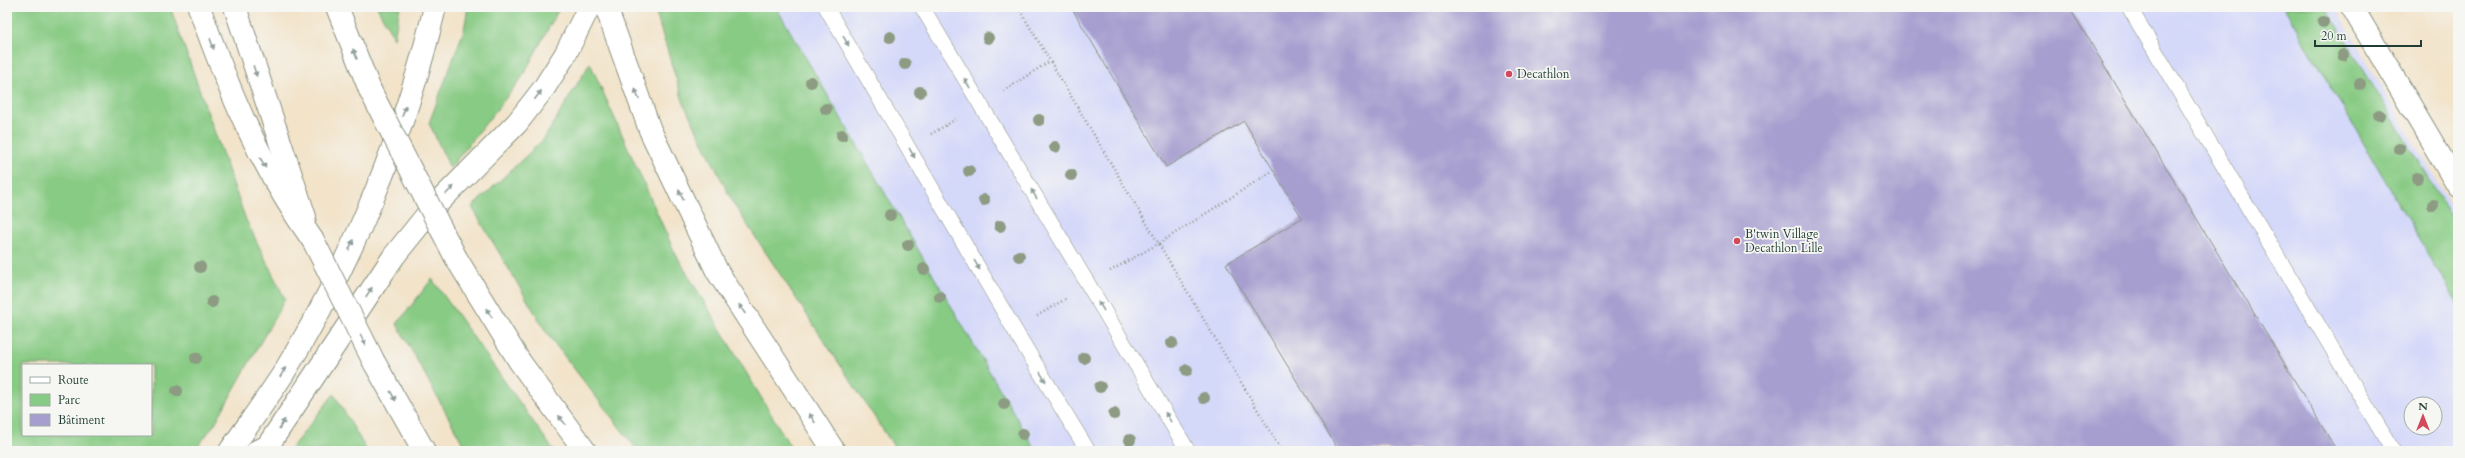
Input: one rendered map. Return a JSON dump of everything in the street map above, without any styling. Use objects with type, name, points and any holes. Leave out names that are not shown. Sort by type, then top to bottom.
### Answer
[{"type":"main road","points":[[199,7],[236,107],[261,159],[284,201],[314,242]]},
{"type":"main road","points":[[235,7],[314,242],[374,362],[424,451]]},
{"type":"main road","points":[[337,7],[370,90],[456,258],[520,362],[585,451]]},
{"type":"main road","points":[[230,451],[282,374],[315,317],[346,257],[371,201],[398,127],[417,72],[435,7]]},
{"type":"main road","points":[[257,451],[267,447],[376,281],[414,231],[431,210],[517,123],[535,99],[565,55],[589,7]]},
{"type":"main road","points":[[606,7],[650,130],[716,271],[834,451]]},
{"type":"main road","points":[[2352,7],[2458,186]]},
{"type":"lane","points":[[826,7],[1014,329],[1088,451]]},
{"type":"lane","points":[[922,7],[1188,451]]},
{"type":"lane","points":[[2128,7],[2393,451]]},
{"type":"path","points":[[1018,7],[1282,451]]},
{"type":"path","points":[[1014,329],[1158,244],[1274,170]]},
{"type":"shaded area","points":[[654,7],[2335,7],[2458,218],[2458,451],[897,451],[733,203],[684,104]]},
{"type":"green space","points":[[7,7],[170,7],[246,220],[285,299],[214,425],[194,451],[7,451]]},
{"type":"green space","points":[[377,7],[400,7],[394,38]]},
{"type":"green space","points":[[468,7],[560,7],[521,79],[450,168],[429,123],[464,30]]},
{"type":"green space","points":[[654,7],[776,7],[1036,451],[897,451],[733,203],[684,104]]},
{"type":"green space","points":[[2284,7],[2326,7],[2458,228],[2458,305]]},
{"type":"green space","points":[[590,63],[675,253],[793,451],[638,451],[548,335],[472,207],[544,139]]},
{"type":"green space","points":[[432,279],[554,451],[467,451],[397,324]]},
{"type":"green space","points":[[334,394],[367,451],[289,451]]},
{"type":"building","name":"B'twin Village Decathlon Lille","points":[[1071,7],[2069,7],[2337,451],[1339,451],[1226,264],[1302,218],[1244,121],[1166,167]]},
{"type":"place","name":"Decathlon","points":[[1509,74]]},
{"type":"place","name":"B'twin Village Decathlon Lille","points":[[1737,241]]}]
